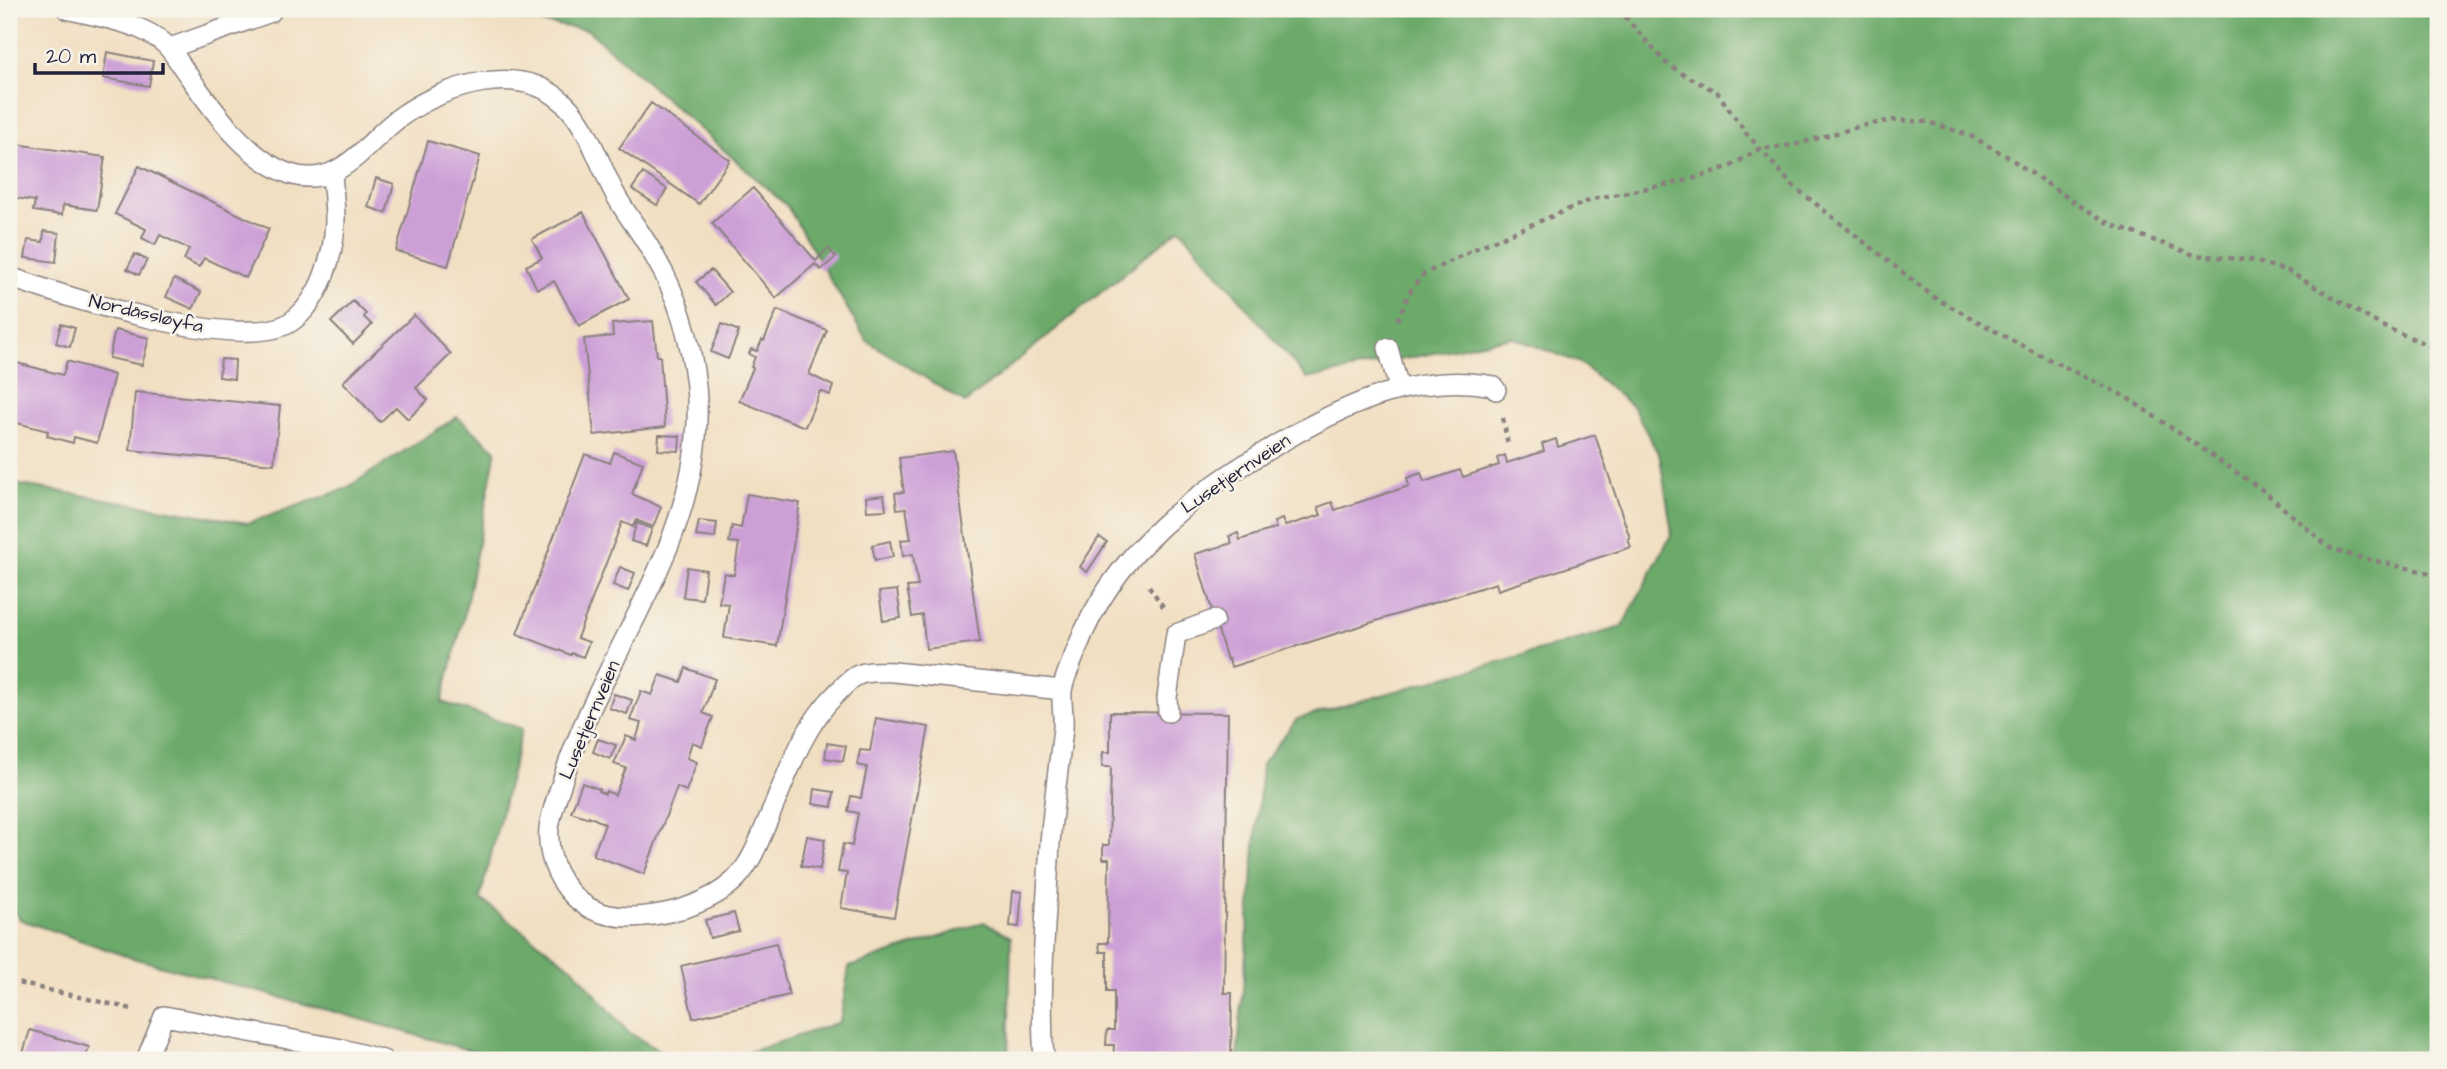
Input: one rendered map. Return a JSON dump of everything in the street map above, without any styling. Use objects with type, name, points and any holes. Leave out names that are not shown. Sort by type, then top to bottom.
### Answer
[{"type":"lane","points":[[67,9],[155,36],[170,48],[233,132],[260,158],[275,168],[310,178],[332,173]]},
{"type":"lane","points":[[170,48],[271,12]]},
{"type":"lane","name":"Lusetjernveien","points":[[332,173],[401,116],[442,94],[494,80],[515,81],[551,92],[575,114],[620,204],[654,254],[669,282],[684,322],[696,387],[698,426],[694,459],[674,531],[656,576],[577,739],[550,827],[555,868],[567,889],[587,907],[608,915],[636,918],[666,914],[694,905],[739,877],[751,858],[811,727],[825,705],[855,676],[873,671],[894,672],[1062,690]]},
{"type":"lane","name":"Nordåssløyfa","points":[[9,277],[161,321],[254,333],[274,330],[291,323],[303,312],[315,295],[327,264],[335,222],[332,173]]},
{"type":"lane","points":[[1388,348],[1399,388]]},
{"type":"lane","name":"Lusetjernveien","points":[[1044,1060],[1042,1029],[1046,912],[1052,821],[1063,724],[1062,690],[1090,615],[1111,582],[1155,531],[1183,509],[1262,453],[1340,410],[1399,388],[1469,381],[1493,386],[1496,390]]},
{"type":"lane","points":[[1168,712],[1167,698],[1176,634],[1214,620]]},
{"type":"lane","points":[[146,1060],[163,1016],[340,1055],[383,1060]]},
{"type":"path","points":[[1618,9],[1665,62],[1717,92],[1759,149],[1792,185],[1935,298],[2028,349],[2126,397],[2261,489],[2329,547],[2350,555],[2438,575]]},
{"type":"path","points":[[1388,348],[1412,288],[1423,275],[1439,265],[1594,199],[1689,180],[1731,166],[1759,149],[1794,145],[1893,120],[1928,122],[1969,135],[2006,155],[2112,225],[2194,255],[2250,260],[2288,271],[2382,327],[2438,349]]},
{"type":"path","points":[[1130,558],[1163,606],[1176,634]]},
{"type":"path","points":[[9,981],[163,1016]]},
{"type":"green space","points":[[450,9],[2438,9],[2438,1060],[1237,1060],[1262,764],[1297,719],[1622,627],[1672,533],[1660,457],[1633,407],[1580,363],[1512,337],[1307,379],[1180,228],[965,403],[866,340],[787,206],[588,30]]},
{"type":"green space","points":[[457,417],[496,450],[464,616],[442,702],[522,729],[480,899],[573,968],[628,1032],[676,1060],[503,1060],[129,957],[21,920],[9,907],[9,483],[248,523],[345,489]]},
{"type":"green space","points":[[984,922],[1011,937],[1008,1060],[725,1060],[840,1022],[849,967]]},
{"type":"building","points":[[107,52],[153,61],[149,86],[103,78]]},
{"type":"building","points":[[651,103],[730,160],[699,204],[619,148]]},
{"type":"building","points":[[428,141],[480,156],[448,266],[396,251]]},
{"type":"building","points":[[9,143],[105,157],[97,210],[63,205],[62,215],[33,211],[35,201],[9,197]]},
{"type":"building","points":[[139,166],[269,229],[246,278],[204,258],[199,267],[184,260],[189,249],[160,235],[155,245],[142,238],[146,229],[115,214]]},
{"type":"building","points":[[643,173],[667,189],[657,205],[632,189]]},
{"type":"building","points":[[376,178],[394,184],[386,213],[368,207]]},
{"type":"building","points":[[753,188],[816,261],[828,248],[836,257],[821,270],[815,264],[776,298],[712,223]]},
{"type":"building","points":[[583,212],[629,299],[579,326],[554,281],[537,289],[526,266],[542,258],[532,239]]},
{"type":"building","points":[[44,231],[59,233],[56,262],[25,258],[28,240],[43,242]]},
{"type":"building","points":[[135,254],[147,260],[139,275],[127,269]]},
{"type":"building","points":[[711,270],[730,292],[716,305],[696,282]]},
{"type":"building","points":[[174,279],[201,292],[193,309],[166,297]]},
{"type":"building","points":[[353,301],[366,314],[364,317],[372,325],[353,344],[331,322]]},
{"type":"building","points":[[777,310],[827,330],[809,374],[833,386],[830,395],[820,391],[805,427],[739,401],[753,368],[751,367],[755,357],[749,354],[751,349],[757,351],[762,340],[764,341]]},
{"type":"building","points":[[414,315],[451,354],[416,388],[428,400],[408,419],[396,407],[380,422],[343,382]]},
{"type":"building","points":[[653,321],[657,356],[660,356],[665,427],[594,435],[584,339],[613,336],[612,324]]},
{"type":"building","points":[[61,324],[75,328],[70,347],[56,343]]},
{"type":"building","points":[[722,324],[739,331],[728,359],[711,352]]},
{"type":"building","points":[[115,330],[149,338],[142,365],[109,358]]},
{"type":"building","points":[[221,359],[235,360],[234,379],[219,377]]},
{"type":"building","points":[[9,361],[63,375],[67,361],[114,375],[97,443],[74,437],[73,443],[47,436],[48,431],[9,421]]},
{"type":"building","points":[[135,392],[280,406],[274,464],[130,450]]},
{"type":"building","points":[[659,435],[680,436],[679,451],[658,450]]},
{"type":"building","points":[[1595,435],[1631,547],[1498,590],[1496,583],[1231,667],[1195,554],[1232,543],[1229,536],[1238,533],[1240,540],[1276,528],[1274,522],[1282,519],[1285,526],[1321,515],[1318,507],[1332,502],[1335,510],[1409,486],[1407,478],[1421,473],[1424,482],[1460,470],[1463,477],[1499,465],[1497,458],[1505,455],[1507,463],[1544,451],[1542,444],[1556,439],[1558,447]]},
{"type":"building","points":[[953,451],[980,642],[926,649],[922,615],[912,617],[907,587],[918,586],[913,554],[903,556],[901,540],[911,539],[906,508],[897,509],[895,493],[904,492],[899,458]]},
{"type":"building","points":[[614,452],[643,463],[632,494],[661,507],[653,527],[636,520],[633,527],[622,522],[577,638],[589,642],[583,657],[572,653],[571,655],[517,634],[585,454],[610,463]]},
{"type":"building","points":[[747,494],[800,503],[777,646],[724,638],[729,604],[719,603],[724,573],[734,575],[739,543],[729,542],[732,526],[741,528]]},
{"type":"building","points":[[884,495],[886,510],[867,511],[866,497]]},
{"type":"building","points":[[699,521],[717,523],[715,538],[696,536]]},
{"type":"building","points":[[637,523],[652,529],[646,546],[631,541]]},
{"type":"building","points":[[1099,537],[1107,542],[1087,572],[1080,567]]},
{"type":"building","points":[[890,541],[893,557],[875,560],[872,545]]},
{"type":"building","points":[[620,567],[635,573],[628,591],[613,585]]},
{"type":"building","points":[[687,567],[706,570],[702,599],[683,597]]},
{"type":"building","points":[[897,590],[901,618],[883,621],[879,592]]},
{"type":"building","points":[[686,668],[715,679],[703,713],[713,717],[702,746],[692,742],[687,758],[697,762],[686,791],[677,787],[644,874],[593,855],[605,824],[589,816],[571,812],[582,783],[605,794],[606,791],[615,795],[626,768],[614,764],[626,736],[636,740],[641,723],[630,720],[641,691],[652,695],[660,675],[681,682]]},
{"type":"building","points":[[614,694],[632,700],[627,714],[609,708]]},
{"type":"building","points":[[1110,712],[1228,713],[1224,993],[1232,993],[1231,1060],[1113,1060],[1114,1045],[1106,1045],[1107,1030],[1114,1030],[1114,991],[1107,991],[1107,952],[1100,952],[1099,943],[1108,943],[1109,859],[1103,859],[1103,845],[1109,845],[1111,767],[1102,767],[1103,752],[1110,752]]},
{"type":"building","points":[[876,718],[929,727],[894,917],[841,908],[847,873],[838,872],[843,844],[852,846],[858,813],[848,811],[851,796],[861,798],[867,767],[857,765],[860,750],[870,751]]},
{"type":"building","points":[[598,739],[616,745],[610,759],[593,752]]},
{"type":"building","points":[[827,743],[846,746],[843,761],[825,758]]},
{"type":"building","points":[[815,789],[834,792],[832,807],[813,804]]},
{"type":"building","points":[[807,836],[825,839],[820,869],[801,866]]},
{"type":"building","points":[[1013,891],[1022,892],[1019,927],[1010,926]]},
{"type":"building","points":[[734,913],[739,931],[710,938],[705,920]]},
{"type":"building","points":[[776,943],[789,995],[693,1018],[681,966]]},
{"type":"building","points":[[30,1030],[89,1047],[85,1060],[21,1060]]}]
